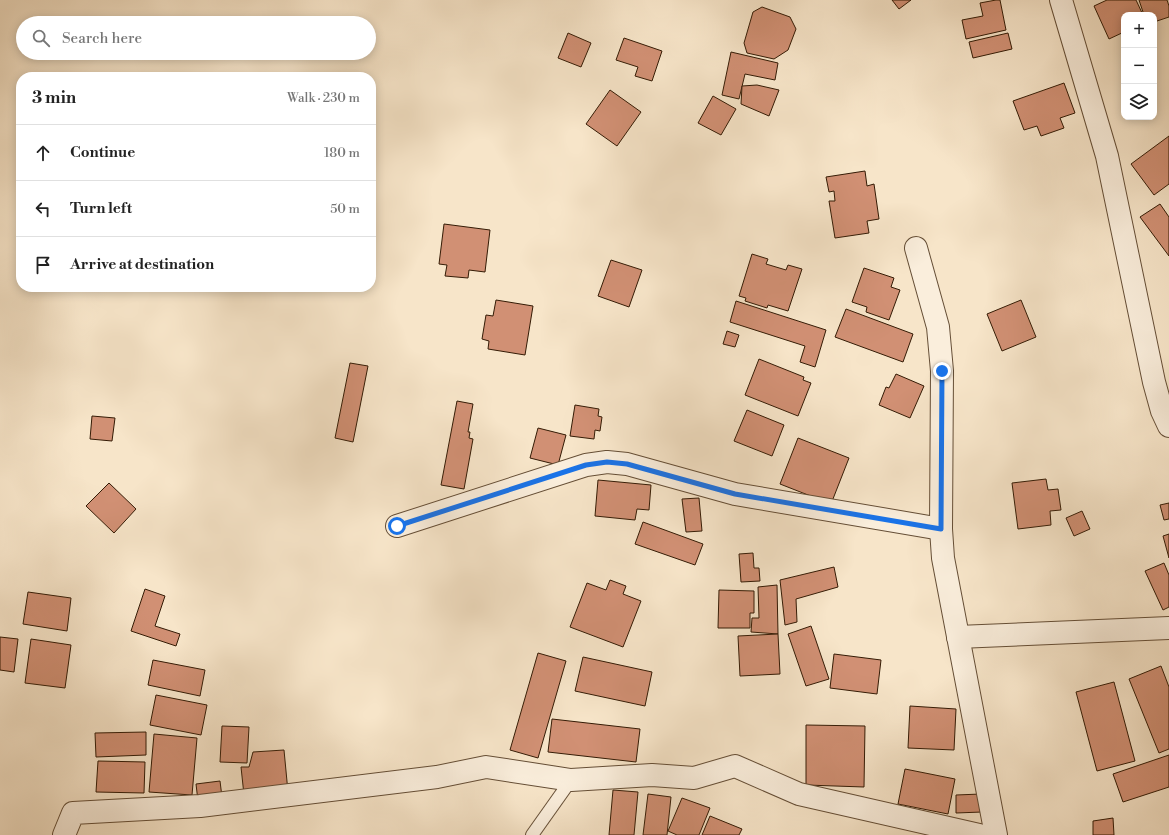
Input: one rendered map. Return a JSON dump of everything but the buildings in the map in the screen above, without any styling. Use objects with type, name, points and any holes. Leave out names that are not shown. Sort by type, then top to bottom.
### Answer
[{"type":"street","points":[[1061,0],[1107,156],[1154,382],[1162,411],[1169,426]]},
{"type":"street","points":[[916,248],[938,327],[941,351],[941,529],[943,558],[996,835]]},
{"type":"street","points":[[397,526],[586,465],[607,462],[627,464],[735,494],[941,529]]},
{"type":"street","points":[[958,637],[1169,628]]},
{"type":"street","points":[[64,835],[73,813],[200,806],[437,776],[486,767],[571,780],[652,775],[694,778],[735,766],[799,794],[980,835]]},
{"type":"lane","points":[[532,835],[571,780]]},
{"type":"route","points":[[397,526],[586,465],[607,462],[627,464],[735,494],[941,529],[942,371]]}]
